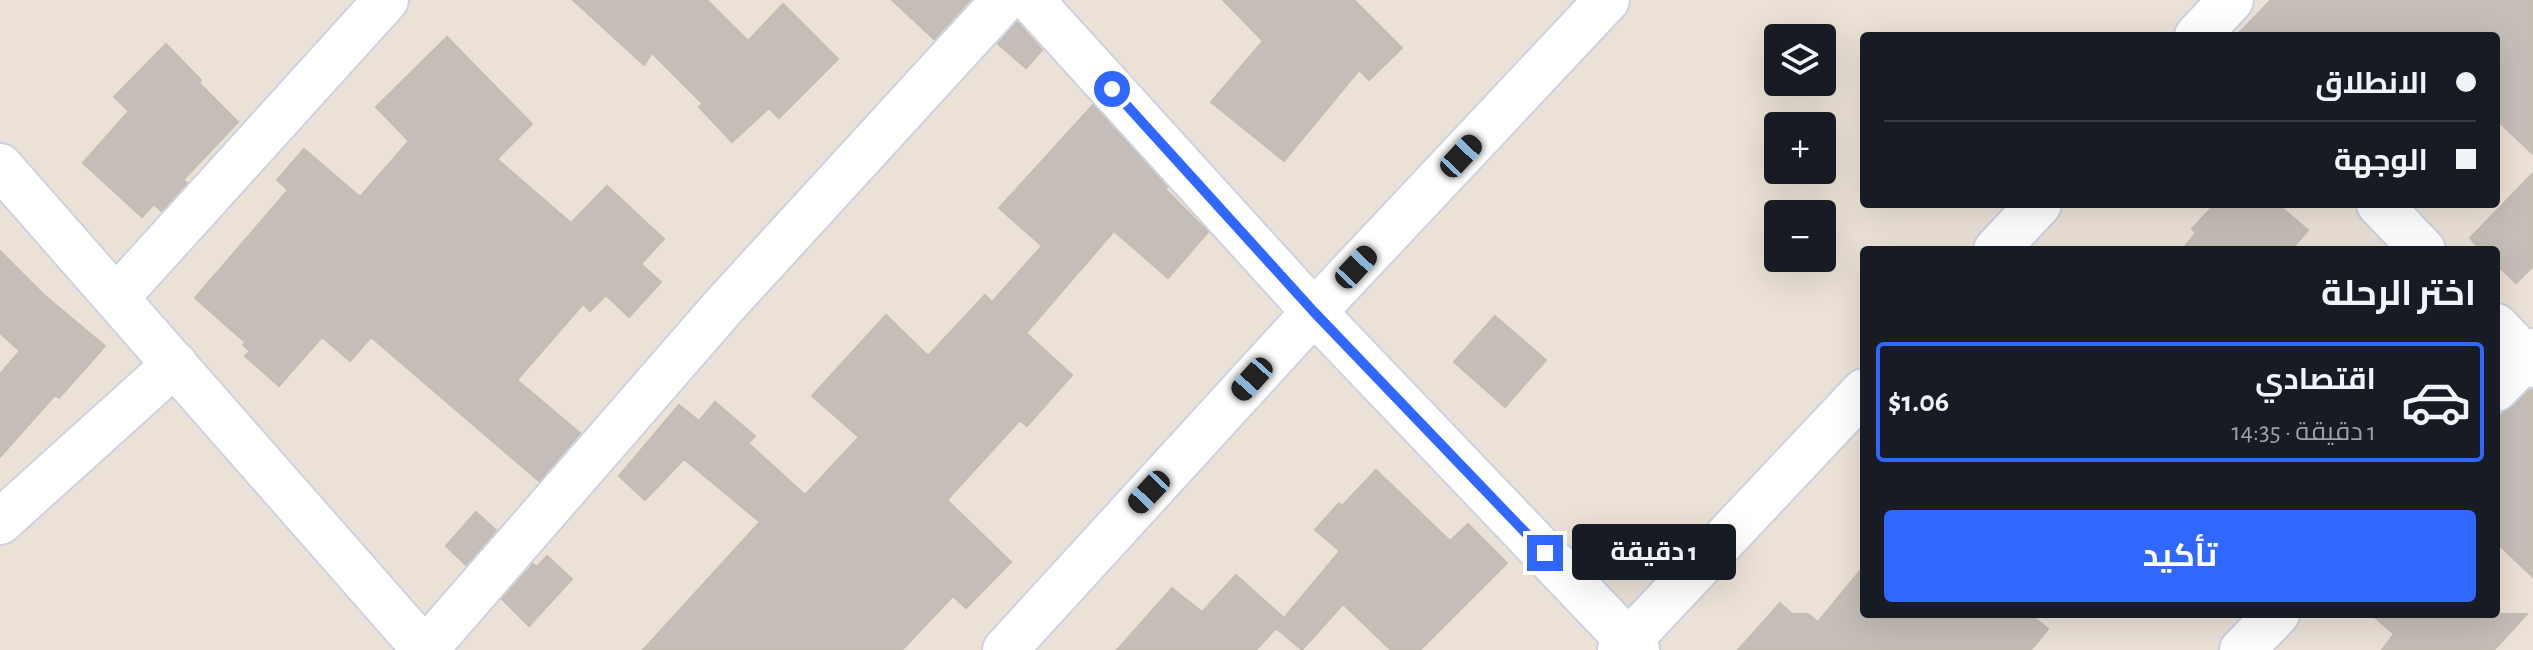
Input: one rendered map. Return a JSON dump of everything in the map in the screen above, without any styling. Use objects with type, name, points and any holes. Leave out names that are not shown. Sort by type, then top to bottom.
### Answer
[{"type":"street","points":[[117,297],[386,0]]},
{"type":"street","points":[[0,166],[425,650],[724,306],[1004,0]]},
{"type":"street","points":[[1031,0],[1314,312],[1629,647],[1860,395]]},
{"type":"street","points":[[1005,650],[1314,312],[1607,0]]},
{"type":"street","points":[[2000,246],[2035,208]]},
{"type":"street","points":[[2383,208],[2419,246]]},
{"type":"street","points":[[2500,330],[2531,358],[2500,385]]},
{"type":"street","points":[[0,522],[175,364]]},
{"type":"street","points":[[2242,650],[2273,618]]},
{"type":"building","points":[[573,0],[707,0],[748,41],[783,4],[838,59],[779,118],[769,108],[732,142],[699,107],[703,104],[652,53],[644,65]]},
{"type":"building","points":[[892,0],[970,0],[934,39]]},
{"type":"building","points":[[1223,0],[1354,0],[1402,48],[1369,80],[1359,70],[1284,161],[1211,102],[1263,41]]},
{"type":"building","points":[[2271,0],[2533,0],[2533,154],[2500,123],[2500,32],[2240,32]]},
{"type":"building","points":[[1017,22],[1042,50],[1026,68],[998,44]]},
{"type":"building","points":[[447,37],[532,124],[497,159],[571,223],[607,186],[664,239],[641,264],[661,282],[629,317],[606,295],[590,311],[583,304],[517,380],[580,433],[539,481],[371,337],[350,361],[322,337],[279,386],[245,356],[250,351],[243,345],[245,342],[195,298],[288,190],[277,180],[304,149],[360,197],[409,141],[376,107]]},
{"type":"building","points":[[166,44],[238,122],[183,180],[187,183],[161,211],[154,204],[142,217],[83,163],[129,111],[114,97]]},
{"type":"building","points":[[1093,105],[1167,187],[1165,189],[1208,232],[1168,278],[1114,231],[1026,333],[1072,375],[1027,426],[1020,420],[947,500],[1011,562],[966,608],[953,596],[902,650],[643,650],[760,522],[684,459],[645,500],[619,476],[679,405],[699,421],[715,402],[755,436],[748,443],[805,495],[859,437],[812,396],[886,315],[928,356],[985,295],[992,302],[1042,246],[999,208]]},
{"type":"building","points":[[2533,173],[2533,266],[2516,283],[2500,268],[2500,246],[2477,246],[2470,238]]},
{"type":"building","points":[[2211,208],[2282,208],[2308,230],[2294,246],[2185,246],[2196,233],[2192,229]]},
{"type":"building","points":[[0,251],[44,295],[105,346],[59,398],[55,395],[0,457],[0,374],[20,351],[0,333]]},
{"type":"building","points":[[1495,316],[1546,360],[1505,407],[1454,362]]},
{"type":"building","points":[[2533,389],[2533,577],[2500,546],[2500,415]]},
{"type":"building","points":[[1376,470],[1450,541],[1468,524],[1507,563],[1420,650],[1391,650],[1343,604],[1302,650],[1276,628],[1256,650],[1117,650],[1172,588],[1202,612],[1236,575],[1284,618],[1340,551],[1315,530],[1339,503],[1342,506]]},
{"type":"building","points":[[476,512],[496,530],[466,565],[446,546]]},
{"type":"building","points":[[547,556],[572,579],[529,626],[502,599],[533,564],[537,567]]},
{"type":"building","points":[[1860,571],[1860,618],[2035,618],[2048,629],[2031,650],[1738,650],[1780,603],[1792,614],[1808,614],[1818,622]]},
{"type":"building","points":[[2500,614],[2527,614],[2494,650],[2382,650],[2394,634],[2376,618],[2500,618]]},
{"type":"route","points":[[1112,89],[1314,312],[1545,553]]}]
